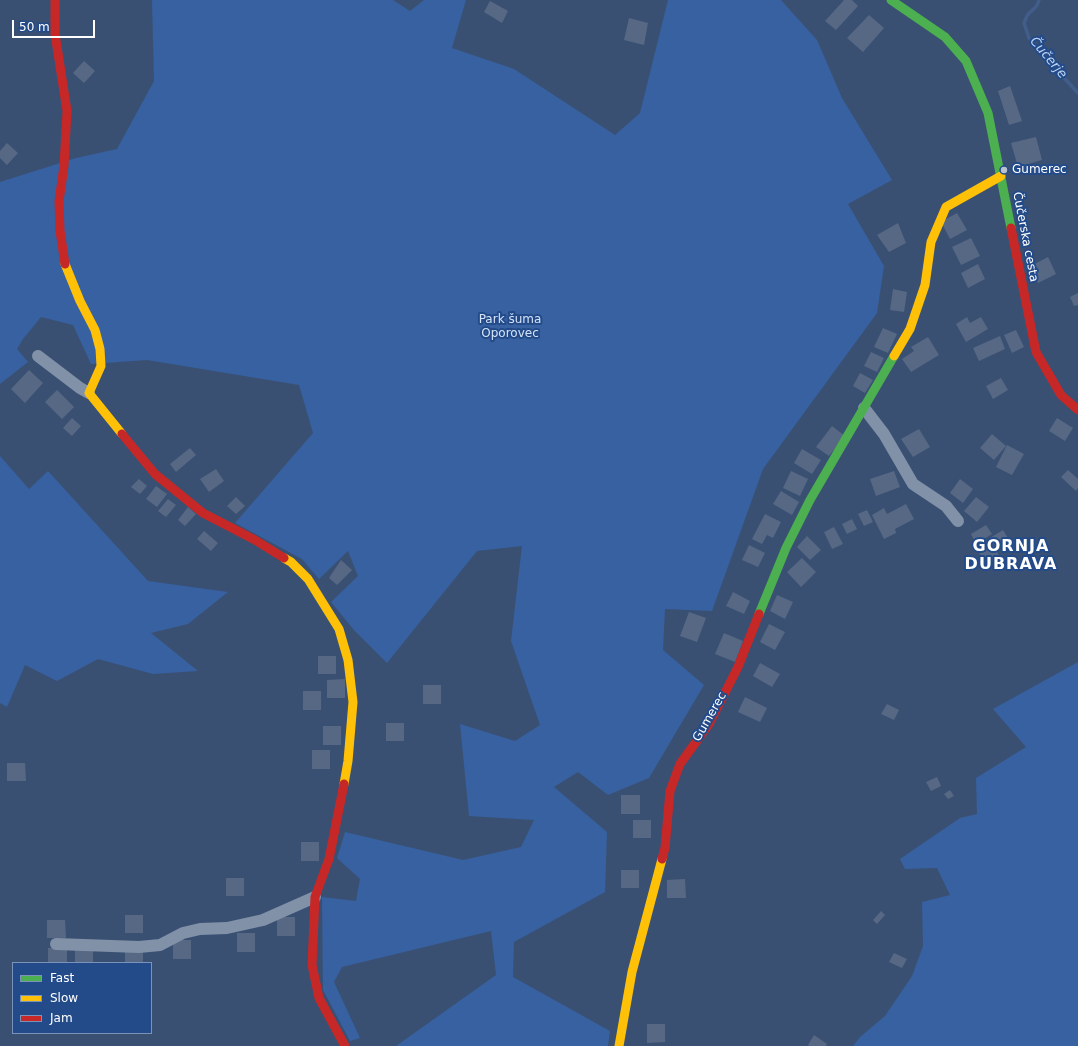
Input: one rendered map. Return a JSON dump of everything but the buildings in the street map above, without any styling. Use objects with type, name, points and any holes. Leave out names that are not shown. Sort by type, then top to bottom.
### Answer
[{"type":"street","points":[[55,0],[56,34],[67,111],[64,166],[59,201],[60,231],[65,265],[94,330],[100,349],[101,366],[89,393]]},
{"type":"street","name":"Čučerska cesta","points":[[891,0],[945,37],[966,62],[980,90],[988,113],[1036,352],[1061,395],[1078,410]]},
{"type":"street","name":"Gumerec","points":[[619,1046],[632,972],[665,848],[670,791],[680,764],[709,724],[735,673],[786,548],[810,500],[910,329],[925,285],[931,242],[946,207],[1001,176]]},
{"type":"street","points":[[38,356],[80,388],[89,393],[155,474],[203,513],[255,540],[291,562],[308,579],[339,629],[348,660],[353,702],[348,761],[329,859],[315,897],[312,965],[319,998],[345,1046]]},
{"type":"street","points":[[864,408],[884,434],[913,484],[946,506],[958,522]]},
{"type":"street","points":[[56,944],[139,947],[160,945],[182,933],[200,929],[227,928],[263,920],[315,897]]},
{"type":"green space","name":"Park šuma Oporovec","points":[[152,0],[393,0],[410,11],[424,0],[466,0],[452,48],[514,69],[615,135],[640,113],[668,0],[781,0],[817,40],[842,98],[892,180],[848,204],[884,266],[877,313],[763,469],[712,611],[665,609],[663,650],[704,685],[649,778],[608,795],[578,772],[554,787],[607,832],[605,892],[514,942],[513,977],[610,1031],[608,1046],[396,1046],[496,975],[491,931],[342,967],[334,982],[360,1038],[350,1041],[323,990],[322,897],[356,901],[360,879],[337,858],[345,832],[463,860],[521,847],[534,820],[469,816],[460,724],[515,741],[540,725],[511,641],[522,546],[477,551],[387,663],[354,630],[331,602],[358,576],[348,551],[319,579],[302,559],[235,523],[313,433],[299,385],[147,360],[91,364],[73,325],[41,317],[17,349],[28,362],[0,384],[0,182],[76,158],[117,149],[154,81]]},
{"type":"green space","points":[[0,456],[29,489],[48,471],[148,581],[228,592],[188,624],[151,633],[198,671],[153,674],[98,659],[57,681],[25,665],[7,707],[0,703]]},
{"type":"green space","points":[[1078,662],[1078,1046],[853,1046],[860,1037],[885,1016],[912,976],[923,946],[922,902],[950,895],[937,868],[905,869],[900,859],[960,818],[977,814],[976,778],[1026,747],[993,709]]},
{"type":"waterway","name":"Čučerje","points":[[1039,0],[1037,6],[1027,16],[1024,23],[1029,38],[1078,93]]},
{"type":"traffic: fast","points":[[891,0],[945,37],[966,61],[988,113],[1011,228]]},
{"type":"traffic: fast","points":[[759,614],[786,548],[810,500],[894,356]]},
{"type":"traffic: slow","points":[[894,356],[910,329],[925,285],[931,242],[946,207],[1001,176]]},
{"type":"traffic: slow","points":[[65,264],[80,301],[95,330],[100,349],[101,366],[89,393],[122,434]]},
{"type":"traffic: slow","points":[[284,558],[291,562],[308,579],[339,629],[348,660],[353,702],[348,761],[344,784]]},
{"type":"traffic: slow","points":[[619,1046],[632,972],[662,859]]},
{"type":"traffic: jam","points":[[55,0],[55,34],[67,111],[64,166],[59,201],[60,231],[65,264]]},
{"type":"traffic: jam","points":[[1011,228],[1036,352],[1061,395],[1078,410]]},
{"type":"traffic: jam","points":[[122,434],[155,474],[203,513],[255,540],[284,558]]},
{"type":"traffic: jam","points":[[662,859],[665,848],[670,791],[680,764],[709,724],[738,667],[759,614]]},
{"type":"traffic: jam","points":[[344,784],[329,859],[315,897],[312,965],[319,998],[345,1046]]},
{"type":"place","name":"Gumerec","points":[[1004,170]]},
{"type":"district","name":"GORNJA DUBRAVA","points":[[1011,556]]}]
